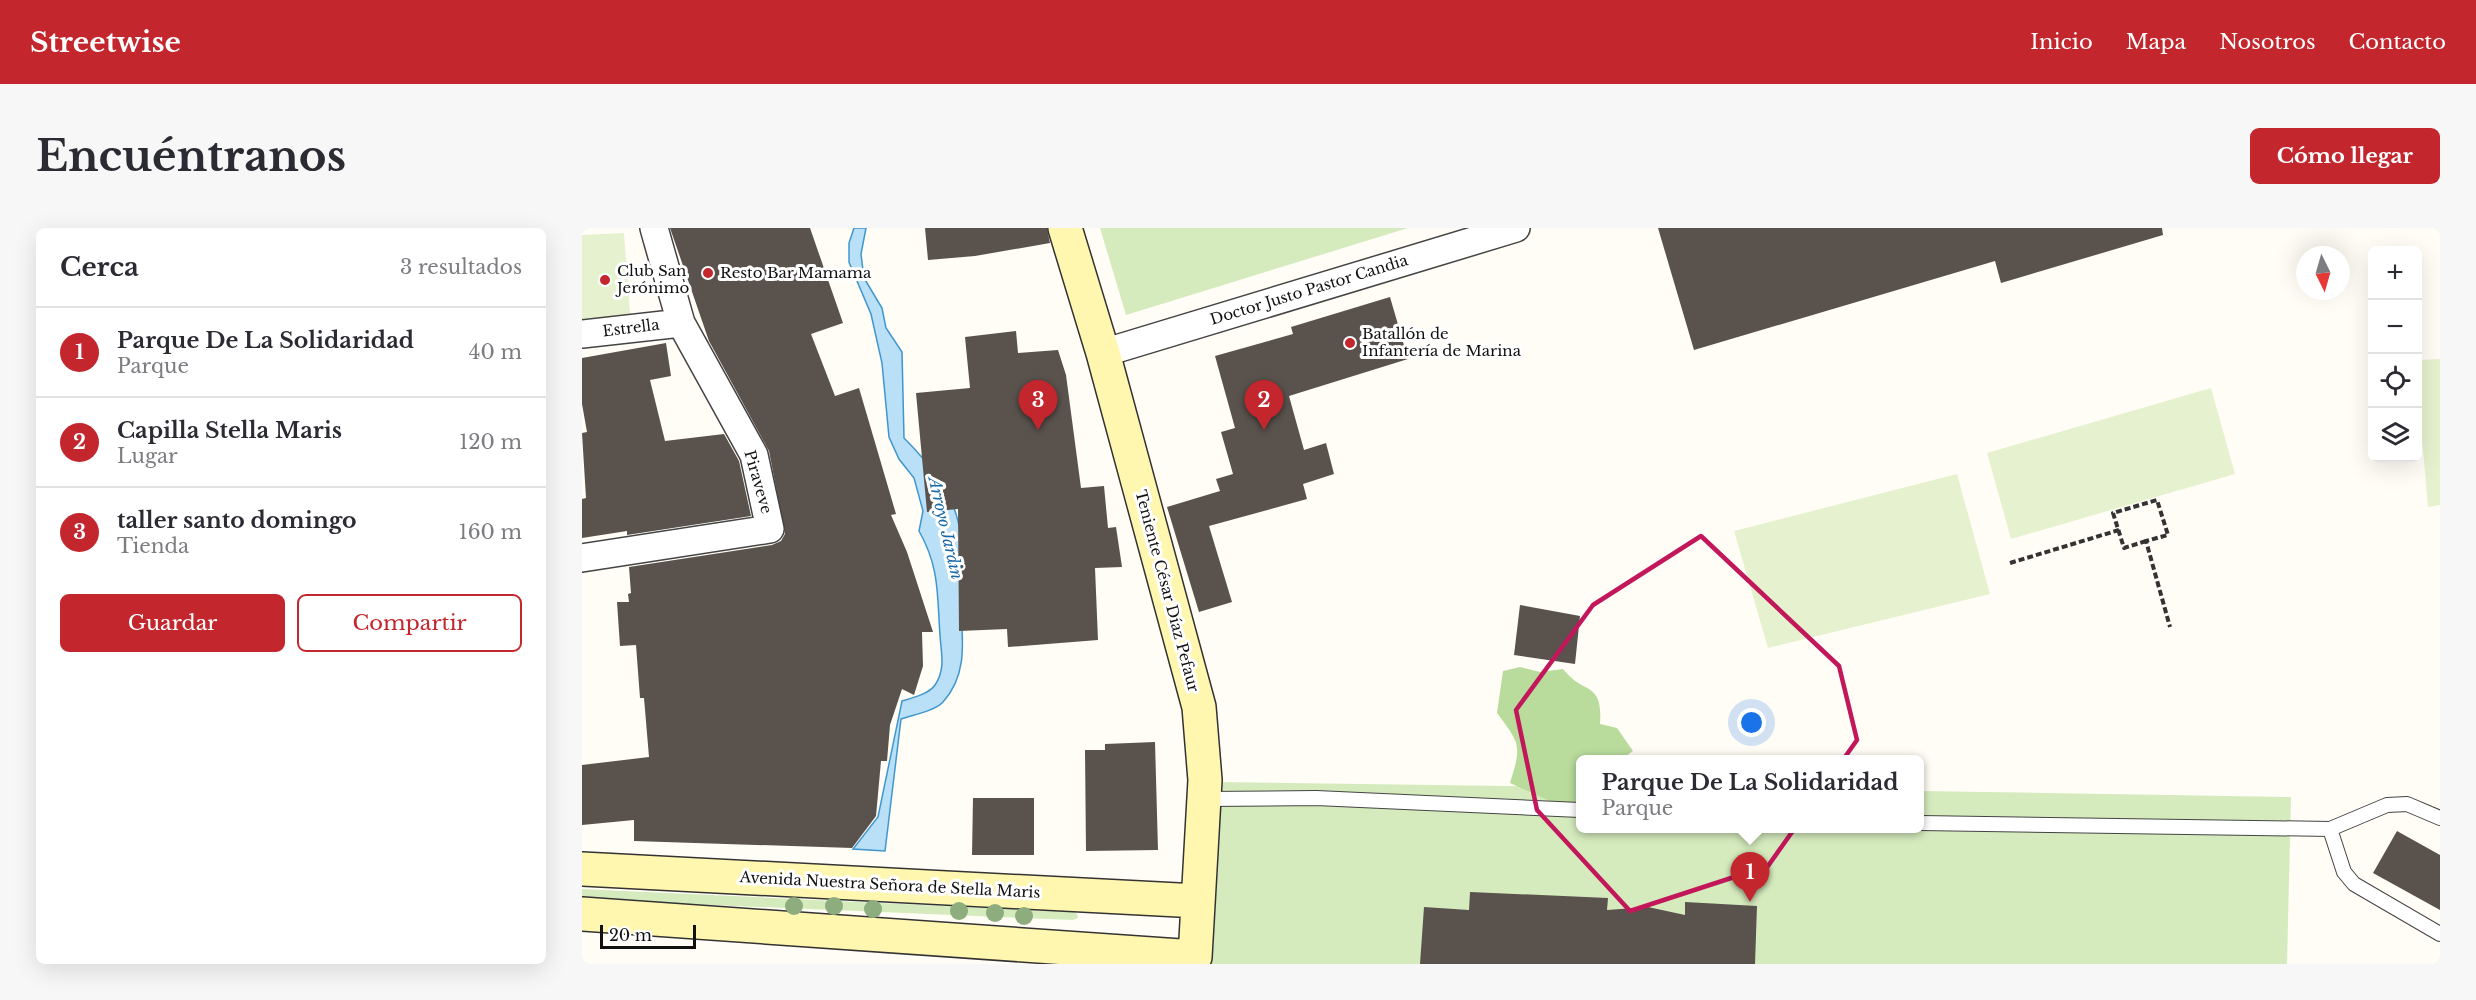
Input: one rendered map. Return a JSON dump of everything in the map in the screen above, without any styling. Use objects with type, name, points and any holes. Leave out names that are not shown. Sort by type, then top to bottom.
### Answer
[{"type":"street","name":"Piraveve","points":[[582,558],[770,529],[754,455],[681,323],[654,228]]},
{"type":"street","name":"Teniente César Díaz Pefaur","points":[[1065,228],[1102,353],[1198,707],[1205,780],[1194,961]]},
{"type":"street","name":"Doctor Justo Pastor Candia","points":[[1102,353],[1516,228]]},
{"type":"street","name":"Estrella","points":[[582,334],[681,323]]},
{"type":"street","name":"Avenida Nuestra Señora de Stella Maris","points":[[582,869],[1198,902]]},
{"type":"street","points":[[582,914],[1194,961]]},
{"type":"lane","points":[[1204,799],[1316,798],[1576,810]]},
{"type":"lane","points":[[1924,823],[2330,829],[2387,805],[2407,804],[2440,818]]},
{"type":"lane","points":[[2330,829],[2344,872],[2354,884],[2440,934]]},
{"type":"path","points":[[2157,500],[2168,535],[2146,541],[2124,548],[2113,513],[2157,500]]},
{"type":"path","points":[[2010,564],[2119,530]]},
{"type":"path","points":[[2146,541],[2170,627]]},
{"type":"highlighted area","points":[[1701,536],[1839,666],[1857,740],[1768,866],[1630,911],[1537,810],[1516,710],[1593,605]]},
{"type":"green space","points":[[1100,228],[1408,228],[1126,315]]},
{"type":"green space","name":"Club San Jerónimo","points":[[624,233],[631,325],[582,328],[582,235]]},
{"type":"green space","points":[[2440,359],[2440,505],[2428,507],[2422,439],[2422,360]]},
{"type":"green space","points":[[2211,388],[2235,474],[2011,539],[1987,453]]},
{"type":"green space","points":[[1957,474],[1990,594],[1768,648],[1734,531]]},
{"type":"green space","points":[[1520,667],[1540,672],[1563,669],[1595,694],[1600,710],[1600,724],[1617,728],[1633,751],[1628,755],[1576,755],[1576,807],[1565,808],[1510,783],[1517,745],[1497,713],[1503,671]]},
{"type":"green space","points":[[1212,782],[1576,787],[1576,833],[1924,833],[1924,791],[2291,797],[2287,964],[1206,964]]},
{"type":"green space","points":[[582,889],[1074,912],[1078,918],[1073,920],[590,900],[582,899]]},
{"type":"water","name":"Arroyo Jardin","points":[[854,228],[866,228],[861,254],[864,278],[882,308],[886,328],[902,352],[904,438],[926,462],[945,489],[958,520],[961,541],[962,651],[958,677],[952,690],[939,705],[901,719],[885,851],[853,849],[878,817],[902,701],[925,693],[935,685],[941,673],[942,655],[934,570],[926,544],[919,531],[923,511],[914,478],[899,459],[889,437],[882,363],[871,314],[849,262],[849,243]]},
{"type":"building","points":[[670,228],[810,228],[843,323],[811,334],[835,396],[859,388],[896,514],[891,515],[907,552],[933,632],[922,632],[923,666],[914,695],[902,689],[890,725],[887,761],[881,761],[876,816],[852,848],[634,841],[634,820],[582,825],[582,765],[649,757],[644,698],[640,698],[636,645],[620,646],[617,602],[629,602],[628,594],[631,593],[629,567],[772,545],[781,541],[785,534],[769,451],[709,341]]},
{"type":"building","points":[[925,228],[1047,228],[1050,243],[975,256],[928,260]]},
{"type":"building","points":[[1658,228],[2162,228],[2163,235],[2001,283],[1995,261],[1694,350]]},
{"type":"building","points":[[1390,297],[1408,359],[1289,396],[1304,450],[1326,443],[1334,474],[1303,484],[1307,499],[1209,526],[1232,602],[1199,612],[1167,507],[1220,491],[1216,479],[1233,474],[1221,432],[1235,428],[1215,356],[1293,334],[1291,327]]},
{"type":"building","points":[[1016,331],[1018,353],[1058,350],[1066,375],[1081,488],[1104,486],[1108,528],[1116,527],[1122,567],[1095,568],[1098,640],[1008,647],[1007,629],[959,631],[958,509],[927,512],[916,393],[970,388],[965,337]]},
{"type":"building","points":[[666,343],[671,376],[650,380],[665,441],[724,434],[739,461],[751,516],[627,535],[627,531],[582,538],[582,499],[586,498],[582,433],[587,432],[582,404],[582,358]]},
{"type":"building","points":[[1520,605],[1580,616],[1575,664],[1514,655]]},
{"type":"building","points":[[1155,742],[1158,850],[1086,851],[1085,750],[1105,750],[1105,744]]},
{"type":"building","points":[[973,798],[1034,798],[1034,855],[972,855]]},
{"type":"building","points":[[2397,831],[2440,855],[2440,910],[2373,873]]},
{"type":"building","points":[[1470,892],[1608,898],[1607,910],[1648,907],[1685,915],[1685,902],[1757,906],[1755,964],[1420,964],[1424,907],[1469,910]]},
{"type":"place","name":"Resto Bar Mamama","points":[[708,273]]},
{"type":"place","name":"Club San Jerónimo","points":[[605,280]]},
{"type":"place","name":"Batallón de Infantería de Marina","points":[[1350,343]]},
{"type":"place","name":"taller santo domingo","points":[[1038,430]]},
{"type":"place","name":"Capilla Stella Maris","points":[[1264,430]]},
{"type":"place","name":"Parque De La Solidaridad","points":[[1750,902]]}]
